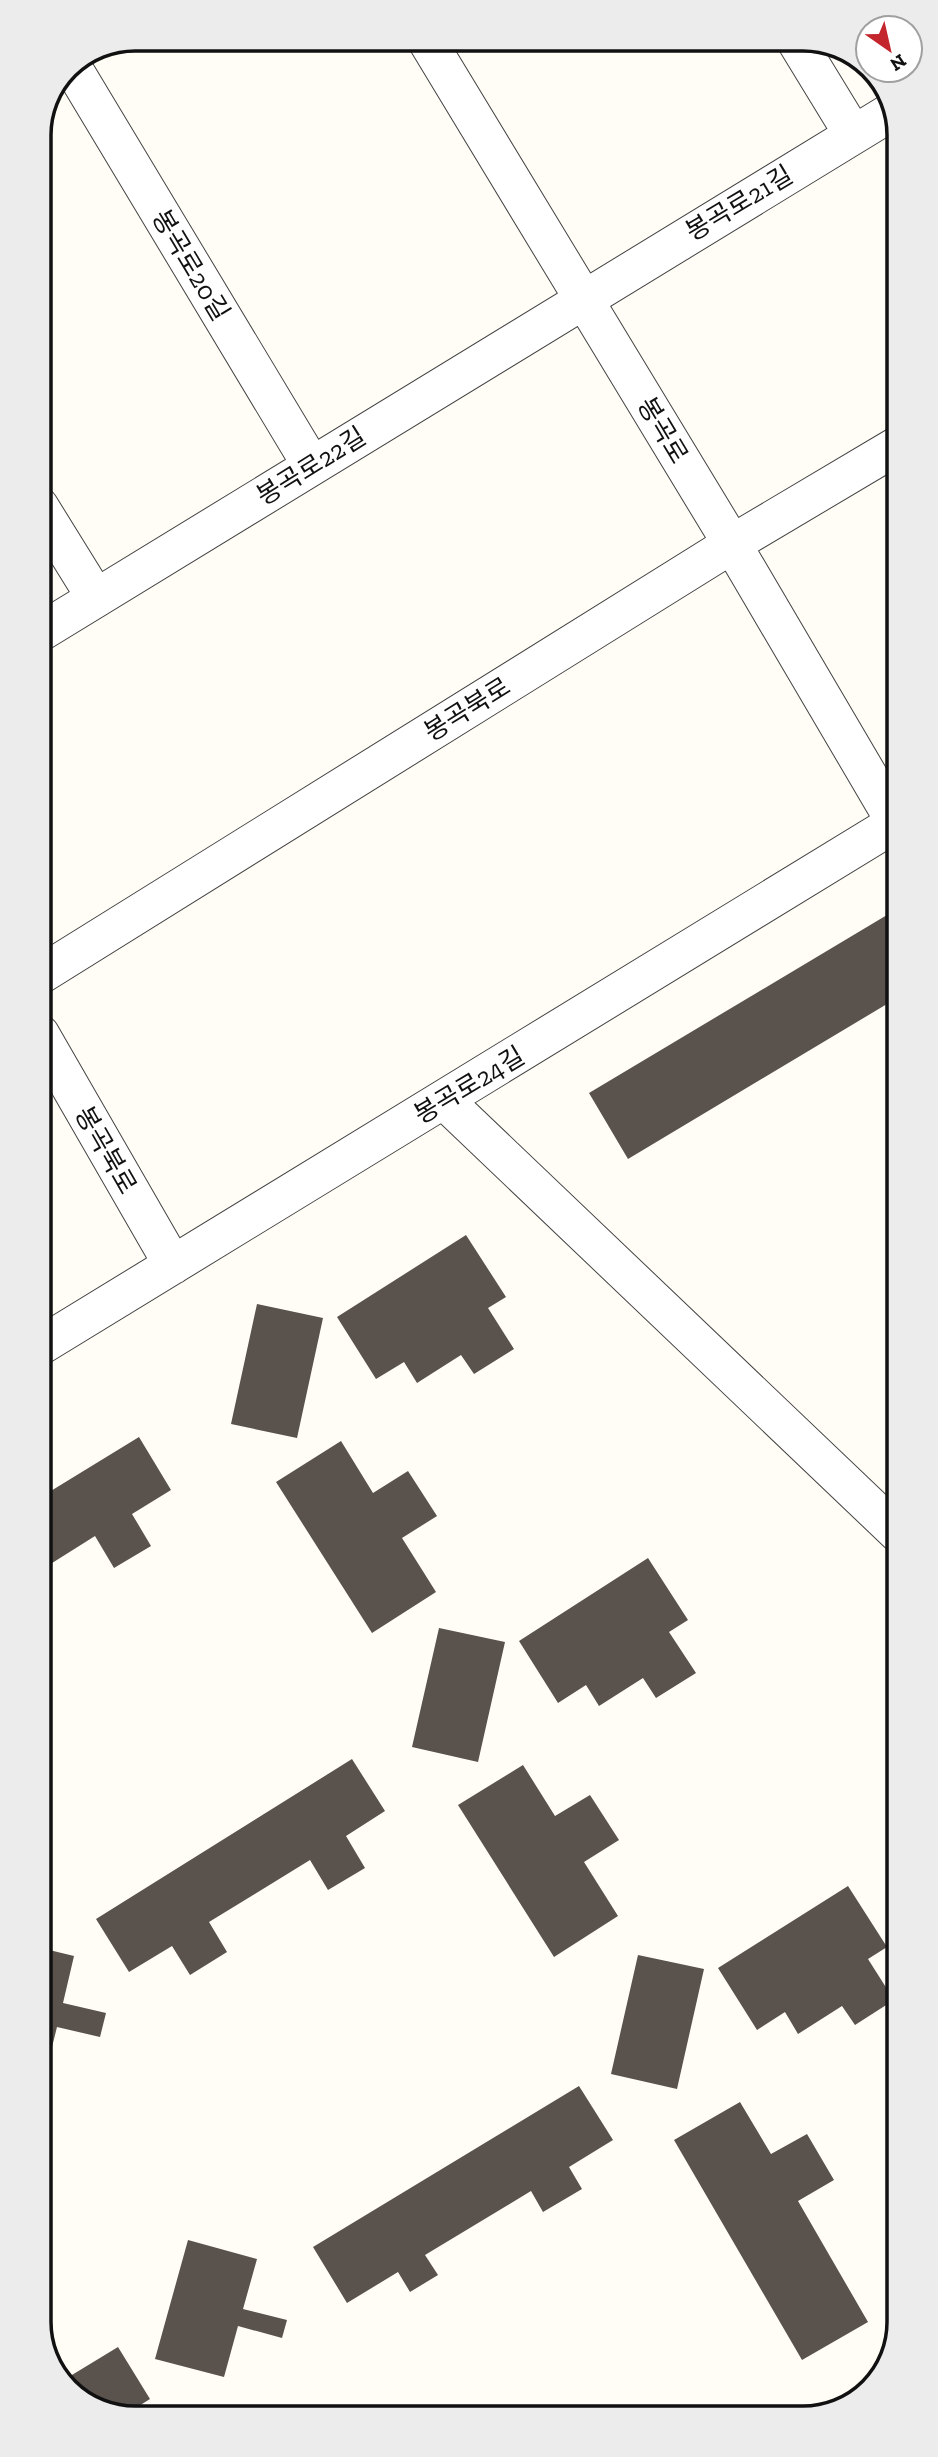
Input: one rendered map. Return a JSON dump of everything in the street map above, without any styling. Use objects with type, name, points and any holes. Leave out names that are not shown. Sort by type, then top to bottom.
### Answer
[{"type":"street","name":"봉곡로","points":[[433,51],[732,544],[887,806]]},
{"type":"street","points":[[802,51],[853,134]]},
{"type":"street","name":"봉곡로20길","points":[[77,74],[312,466]]},
{"type":"street","name":"봉곡로21길","points":[[583,298],[885,115]]},
{"type":"street","name":"봉곡로22길","points":[[51,626],[583,298]]},
{"type":"street","name":"봉곡북로","points":[[51,968],[732,544],[887,452]]},
{"type":"street","points":[[51,525],[96,598]]},
{"type":"street","name":"봉곡로24길","points":[[51,1339],[887,829]]},
{"type":"street","name":"봉곡북로","points":[[51,1053],[173,1265]]},
{"type":"street","points":[[444,1100],[887,1523]]},
{"type":"building","points":[[887,915],[887,1004],[628,1159],[589,1093]]},
{"type":"building","points":[[466,1235],[506,1297],[488,1308],[514,1349],[474,1374],[461,1355],[417,1383],[404,1362],[376,1379],[337,1317]]},
{"type":"building","points":[[257,1304],[323,1318],[297,1438],[231,1424]]},
{"type":"building","points":[[139,1437],[171,1490],[132,1514],[151,1546],[114,1568],[95,1536],[51,1564],[51,1491]]},
{"type":"building","points":[[341,1441],[373,1493],[408,1471],[437,1516],[402,1538],[436,1592],[372,1633],[276,1482]]},
{"type":"building","points":[[648,1558],[688,1620],[669,1632],[696,1673],[656,1698],[643,1678],[599,1706],[586,1685],[558,1703],[519,1641]]},
{"type":"building","points":[[439,1628],[505,1642],[478,1762],[412,1747]]},
{"type":"building","points":[[352,1759],[385,1811],[346,1836],[365,1868],[328,1890],[310,1860],[209,1922],[227,1952],[190,1975],[172,1946],[129,1972],[96,1919]]},
{"type":"building","points":[[523,1765],[555,1816],[590,1795],[619,1840],[584,1862],[618,1916],[554,1957],[458,1805]]},
{"type":"building","points":[[848,1886],[887,1947],[868,1959],[887,1989],[887,2004],[855,2025],[842,2006],[798,2034],[785,2012],[757,2030],[718,1968]]},
{"type":"building","points":[[51,1950],[74,1956],[63,2003],[106,2013],[100,2037],[57,2027],[51,2051]]},
{"type":"building","points":[[638,1955],[704,1969],[677,2089],[611,2074]]},
{"type":"building","points":[[579,2086],[613,2140],[569,2167],[582,2189],[543,2212],[531,2191],[425,2255],[438,2275],[410,2292],[398,2272],[347,2303],[313,2247]]},
{"type":"building","points":[[740,2102],[771,2154],[807,2134],[834,2180],[798,2201],[868,2322],[802,2360],[674,2140]]},
{"type":"building","points":[[188,2240],[257,2259],[243,2309],[287,2320],[282,2338],[238,2326],[224,2377],[155,2359]]},
{"type":"building","points":[[118,2347],[150,2399],[139,2406],[118,2405],[93,2395],[70,2376]]}]
